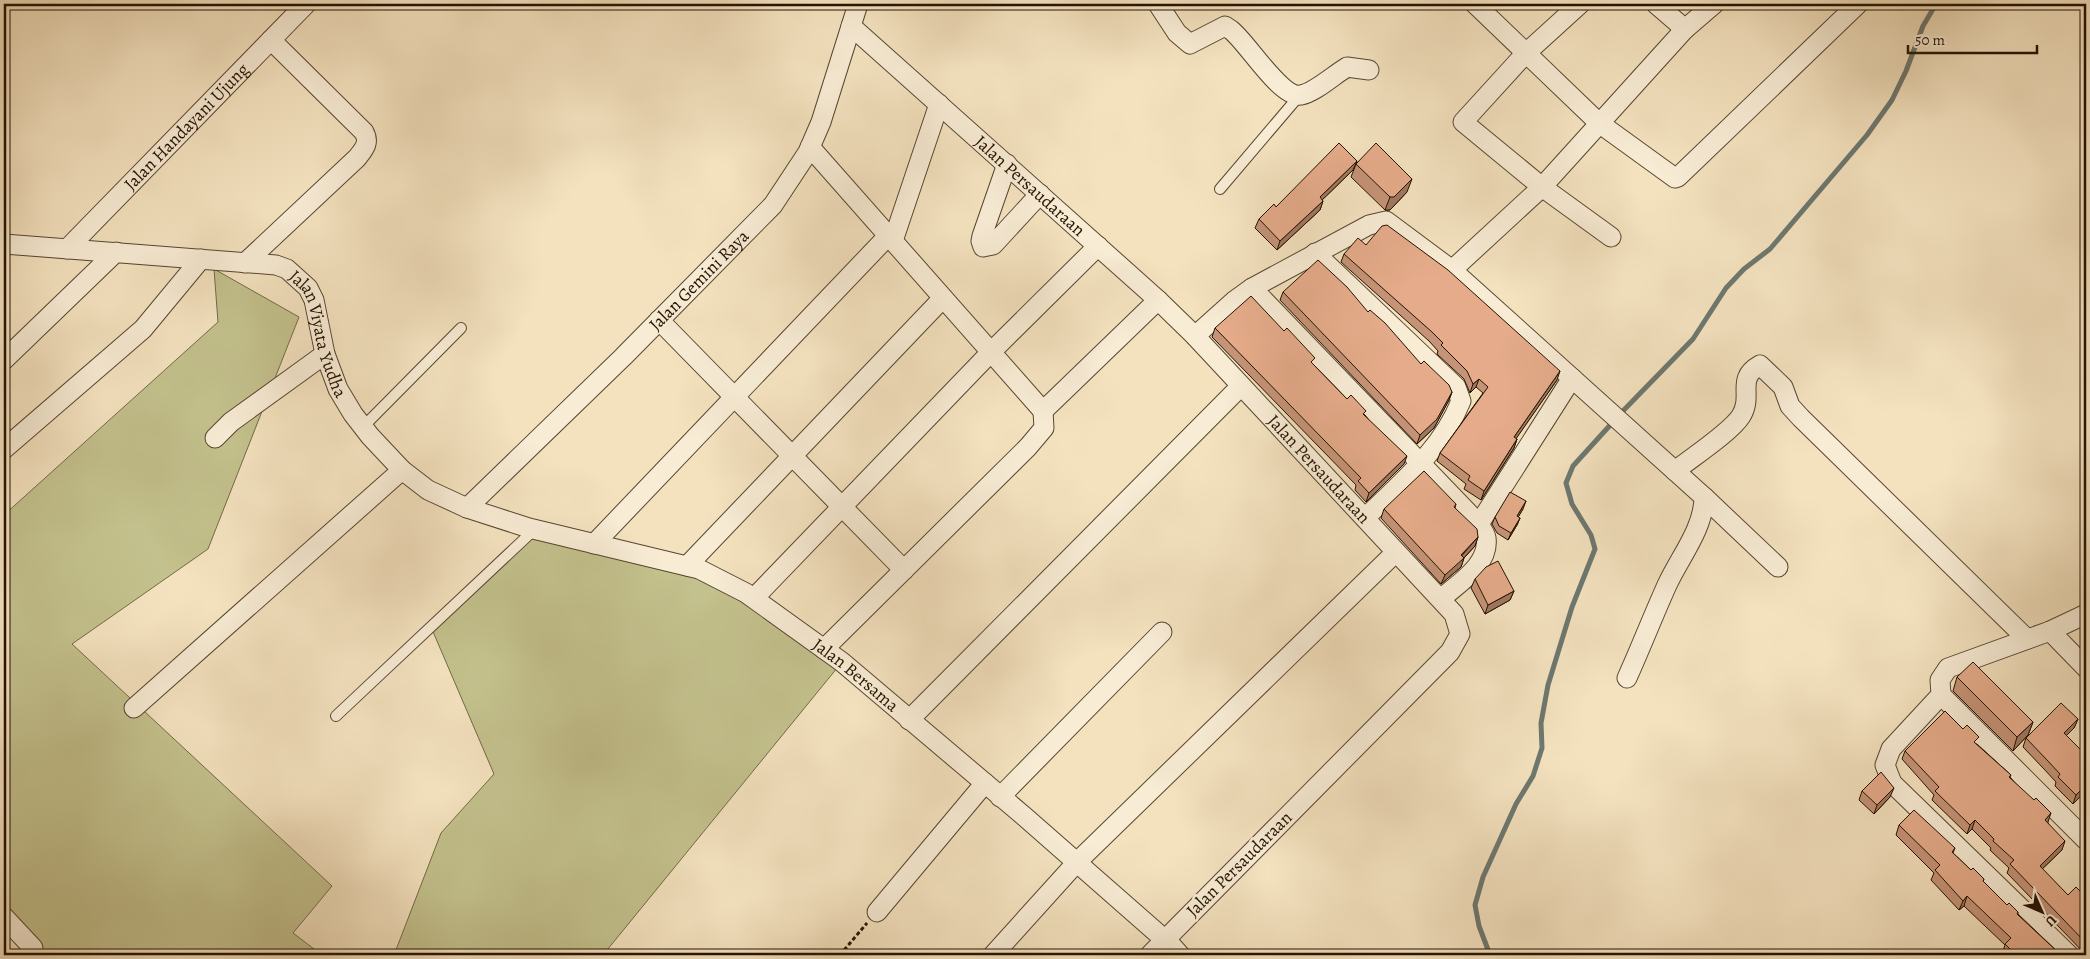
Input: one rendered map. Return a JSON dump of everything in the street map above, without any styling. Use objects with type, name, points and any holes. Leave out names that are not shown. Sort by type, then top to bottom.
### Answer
[{"type":"street","name":"Jalan Handayani Ujung","points":[[67,249],[306,4]]},
{"type":"street","name":"Jalan Gemini Raya","points":[[467,508],[659,320],[773,205],[810,148],[821,122],[858,4]]},
{"type":"street","points":[[1158,4],[1176,33],[1190,44],[1225,26],[1232,30],[1279,85],[1291,94],[1299,96],[1309,92],[1347,67],[1369,70]]},
{"type":"street","points":[[1475,4],[1599,123],[1671,176],[1677,178],[1858,4]]},
{"type":"street","points":[[1580,4],[1525,54],[1463,122],[1542,187],[1611,237]]},
{"type":"street","points":[[1656,4],[1685,29]]},
{"type":"street","points":[[1452,270],[1542,187],[1685,29],[1714,4]]},
{"type":"street","name":"Jalan Persaudaraan","points":[[851,26],[1158,300],[1195,336],[1454,614],[1460,634],[1450,652],[1150,955]]},
{"type":"street","points":[[245,263],[357,158],[366,146],[368,139],[364,132],[271,40]]},
{"type":"street","points":[[594,544],[734,397],[891,238],[939,104]]},
{"type":"street","points":[[810,148],[1043,411],[1045,423],[1042,431],[824,649]]},
{"type":"street","points":[[1007,164],[982,236],[981,242],[983,246],[993,245],[1040,194]]},
{"type":"street","points":[[1195,336],[1234,300],[1252,288],[1369,225],[1386,221],[1452,270],[1704,497],[1778,567]]},
{"type":"street","name":"Jalan Viyata Yudha","points":[[4,244],[276,265],[287,269],[308,288],[314,300],[325,354],[338,389],[363,427],[402,470],[428,490],[467,508]]},
{"type":"street","points":[[754,598],[991,352],[1098,246]]},
{"type":"street","points":[[4,360],[116,252]]},
{"type":"street","points":[[1315,254],[1456,387],[1461,401],[1455,417],[1421,464],[1365,518]]},
{"type":"street","points":[[4,449],[143,329],[201,260]]},
{"type":"street","points":[[1252,288],[1479,524],[1486,538],[1485,553],[1479,564],[1441,599]]},
{"type":"street","points":[[688,566],[943,298]]},
{"type":"street","points":[[1043,411],[1158,300]]},
{"type":"street","points":[[659,320],[904,570]]},
{"type":"street","points":[[215,438],[231,422],[325,354]]},
{"type":"street","points":[[1675,471],[1724,433],[1741,416],[1747,398],[1746,378],[1751,370],[1760,365],[1783,387],[1790,406],[1800,418],[2027,639]]},
{"type":"street","points":[[1479,524],[1572,378]]},
{"type":"street","points":[[910,720],[1241,386]]},
{"type":"street","points":[[134,708],[402,470]]},
{"type":"street","points":[[1628,678],[1667,586],[1700,522],[1704,507],[1704,497]]},
{"type":"street","name":"Jalan Bersama","points":[[467,508],[534,529],[700,569],[754,598],[842,662],[1077,862],[1180,955]]},
{"type":"street","points":[[993,955],[1077,862],[1396,552]]},
{"type":"street","points":[[2086,614],[2050,631],[1948,668],[1940,680],[1941,695],[2086,840]]},
{"type":"street","points":[[2050,631],[2086,668]]},
{"type":"street","points":[[1000,797],[1162,632]]},
{"type":"street","points":[[1941,695],[1891,749],[1886,758],[1886,772],[1892,783],[2069,955]]},
{"type":"street","points":[[876,912],[985,783]]},
{"type":"street","points":[[4,917],[33,948]]},
{"type":"lane","points":[[1220,189],[1299,96]]},
{"type":"lane","points":[[363,427],[462,328]]},
{"type":"lane","points":[[336,716],[534,529]]},
{"type":"path","points":[[840,955],[876,912]]},
{"type":"shaded area","points":[[214,269],[299,317],[208,549],[72,644],[332,886],[293,933],[322,955],[40,955],[4,917],[4,589],[8,585],[4,582],[4,515],[218,322]]},
{"type":"shaded area","points":[[535,529],[700,569],[842,662],[603,955],[394,955],[441,833],[494,774],[431,627]]},
{"type":"building","points":[[1339,143],[1357,161],[1320,197],[1323,201],[1280,241],[1259,219],[1274,204],[1276,207]]},
{"type":"building","points":[[1376,143],[1412,179],[1394,197],[1390,197],[1356,164]]},
{"type":"building","points":[[1387,225],[1448,270],[1560,371],[1514,437],[1517,439],[1484,491],[1468,480],[1470,476],[1440,453],[1488,387],[1479,379],[1473,384],[1467,371],[1441,345],[1443,343],[1344,254],[1358,238],[1366,245],[1382,226]]},
{"type":"building","points":[[1318,260],[1347,287],[1368,312],[1370,310],[1385,323],[1421,364],[1424,361],[1449,385],[1452,392],[1437,419],[1420,435],[1283,292]]},
{"type":"building","points":[[1251,296],[1284,331],[1287,328],[1315,358],[1311,362],[1347,399],[1351,395],[1366,411],[1363,414],[1407,456],[1369,493],[1358,481],[1361,478],[1215,328]]},
{"type":"building","points":[[1424,471],[1456,504],[1454,507],[1477,529],[1478,537],[1461,555],[1464,558],[1445,575],[1384,509]]},
{"type":"building","points":[[1510,492],[1526,501],[1517,516],[1520,518],[1511,533],[1499,526],[1495,517]]},
{"type":"building","points":[[1498,561],[1514,591],[1488,605],[1475,579],[1486,567]]},
{"type":"building","points":[[1973,662],[2033,722],[2017,737],[1957,677]]},
{"type":"building","points":[[2061,703],[2078,719],[2064,733],[2086,755],[2086,785],[2076,795],[2058,777],[2060,774],[2026,738]]},
{"type":"building","points":[[1945,711],[1963,729],[1967,725],[1979,737],[1974,742],[2011,775],[2009,777],[2034,800],[2036,798],[2051,813],[2045,820],[2065,841],[2040,866],[2068,895],[2076,887],[2086,897],[2086,943],[2010,864],[2014,860],[1993,841],[1994,839],[1975,820],[1970,825],[1935,791],[1939,787],[1905,751]]},
{"type":"building","points":[[1881,772],[1894,788],[1877,805],[1862,791]]},
{"type":"building","points":[[1914,810],[1955,848],[1952,852],[1971,870],[1973,868],[2007,905],[2009,903],[2018,912],[2017,914],[2061,955],[2016,955],[2005,944],[2011,938],[1967,896],[1963,901],[1935,870],[1940,865],[1899,825]]},
{"type":"waterway","points":[[1619,415],[1693,339],[1726,288],[1744,269],[1770,249],[1867,135],[1892,100],[1906,71],[1923,26],[1936,4]]},
{"type":"waterway","points":[[1490,955],[1479,926],[1475,905],[1483,877],[1516,804],[1533,776],[1542,748],[1541,723],[1548,685],[1572,607],[1595,549],[1591,535],[1572,504],[1566,483],[1573,466],[1613,422]]}]
